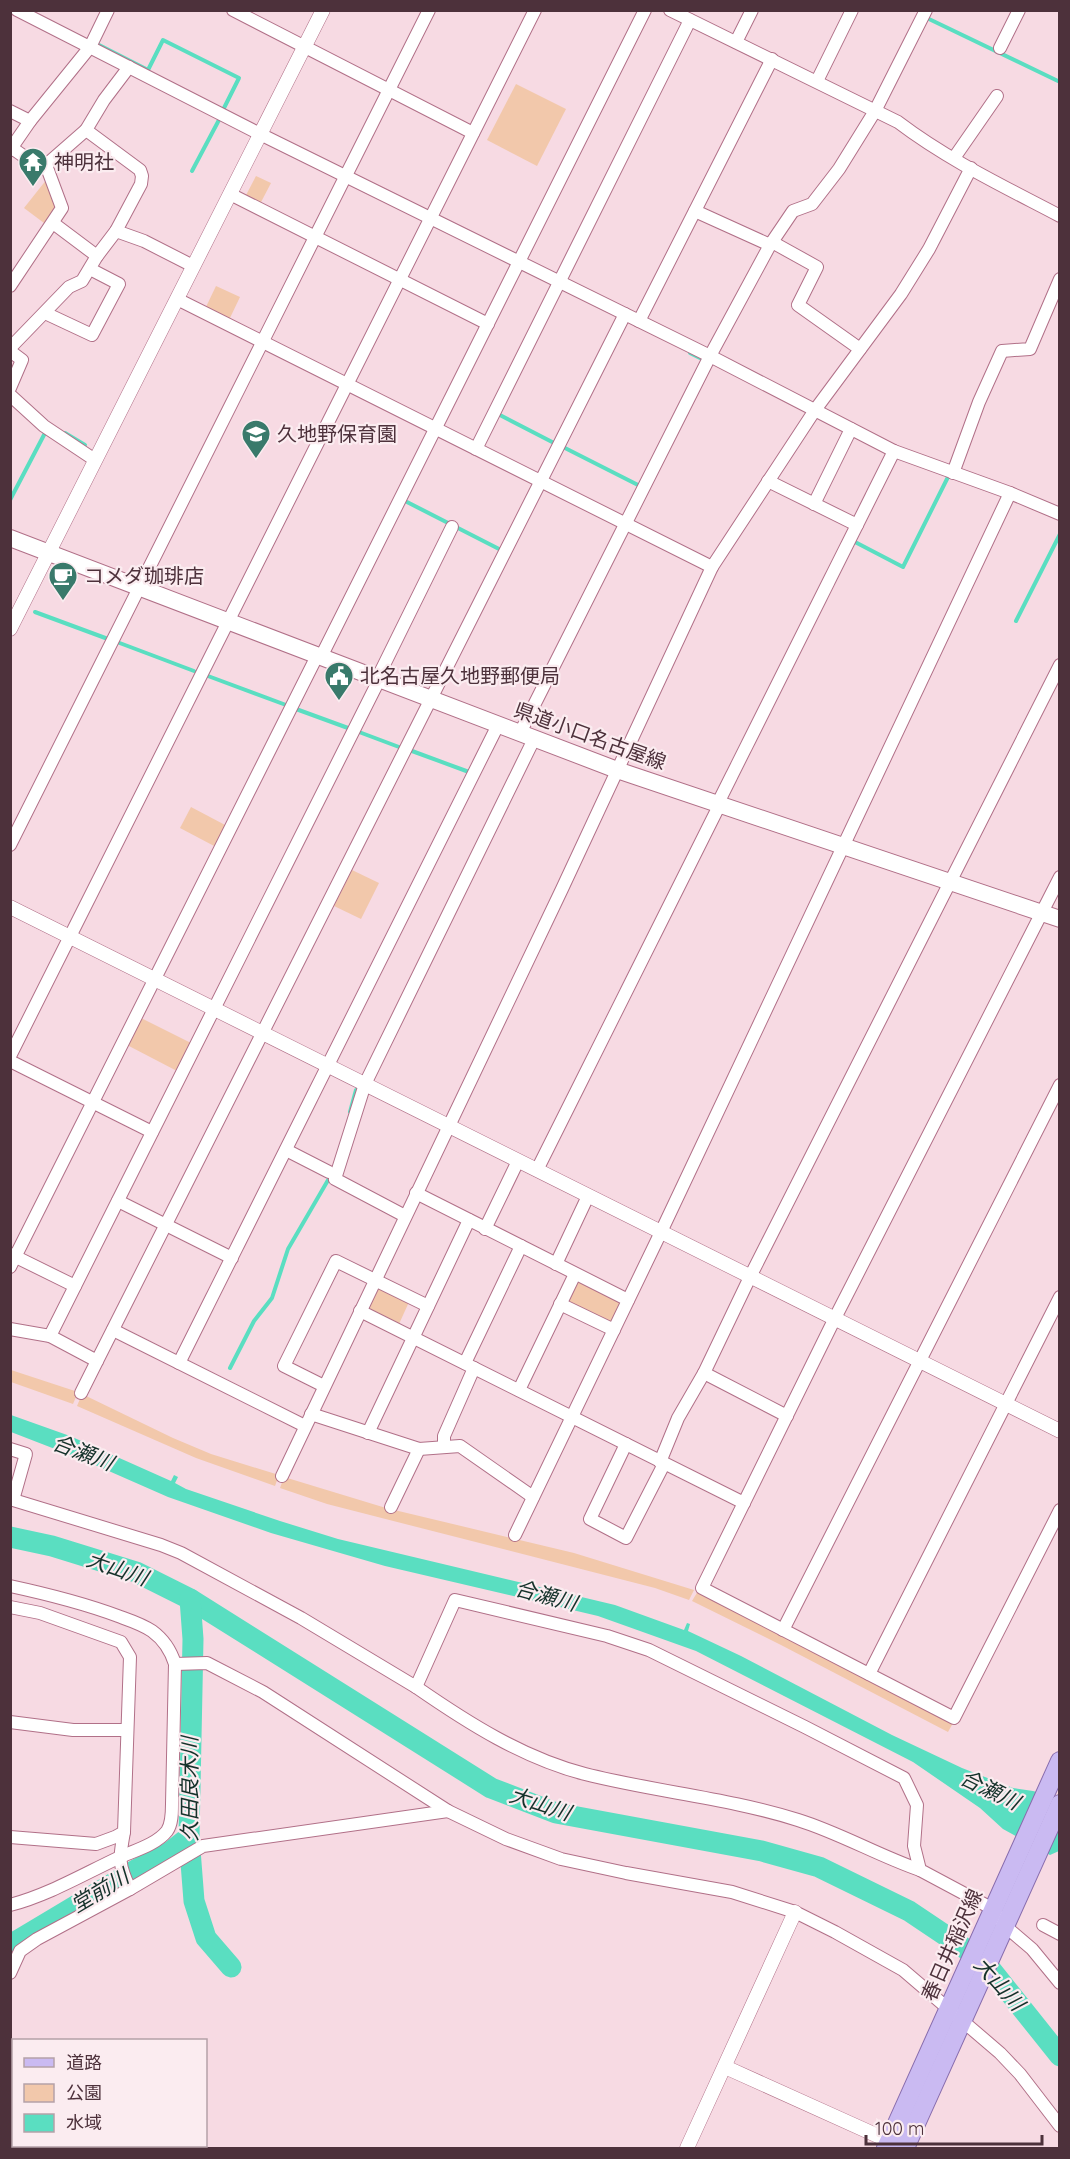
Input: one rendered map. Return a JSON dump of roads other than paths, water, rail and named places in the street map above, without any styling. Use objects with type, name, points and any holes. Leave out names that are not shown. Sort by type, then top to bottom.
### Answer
[{"type":"main road","name":"県道小口名古屋線","points":[[10,538],[617,770],[1059,920]]},
{"type":"main road","name":"春日井稲沢線","points":[[896,2147],[948,2009],[990,1940],[1005,1926],[1010,1893],[1055,1769]]},
{"type":"main road","name":"春日井稲沢線","points":[[896,2147],[962,2022],[990,1940],[993,1909],[1010,1893],[1059,1804]]},
{"type":"street","points":[[17,10],[260,134],[710,356],[894,451],[1010,493],[1059,514]]},
{"type":"street","points":[[108,10],[90,47],[30,121],[11,149],[39,167],[46,165],[86,130],[104,100],[129,67]]},
{"type":"street","points":[[233,10],[473,133]]},
{"type":"street","points":[[10,628],[323,10]]},
{"type":"street","points":[[10,845],[429,10]]},
{"type":"street","points":[[10,1056],[535,10]]},
{"type":"street","points":[[75,1286],[12,1259],[435,429],[645,10]]},
{"type":"street","points":[[670,10],[898,122],[919,138],[1059,216]]},
{"type":"street","points":[[736,42],[752,10]]},
{"type":"street","points":[[817,81],[852,10]]},
{"type":"street","points":[[405,1216],[335,1179],[365,1084],[626,524],[710,356],[771,244],[793,211],[812,204],[839,169],[875,111],[926,10]]},
{"type":"street","points":[[1000,48],[1019,10]]},
{"type":"street","points":[[476,450],[690,20]]},
{"type":"street","points":[[639,321],[772,59]]},
{"type":"street","points":[[954,158],[997,96]]},
{"type":"street","points":[[10,111],[30,121]]},
{"type":"street","points":[[10,388],[22,360],[10,349],[69,287],[82,281],[116,231],[141,184],[140,171],[86,130]]},
{"type":"street","points":[[10,286],[62,208],[46,165]]},
{"type":"street","points":[[282,1476],[712,567],[815,410],[901,294],[929,249],[971,168]]},
{"type":"street","points":[[230,194],[488,324]]},
{"type":"street","points":[[695,211],[817,267],[798,305],[860,350]]},
{"type":"street","points":[[53,223],[97,256]]},
{"type":"street","points":[[116,231],[144,241],[194,266]]},
{"type":"street","points":[[45,313],[92,335],[119,284],[90,268]]},
{"type":"street","points":[[953,473],[979,402],[1002,351],[1030,350],[1059,279]]},
{"type":"street","points":[[177,299],[712,567]]},
{"type":"street","points":[[81,1393],[625,314]]},
{"type":"street","points":[[12,401],[44,426],[95,460]]},
{"type":"street","points":[[814,504],[851,429]]},
{"type":"street","points":[[537,1170],[894,451]]},
{"type":"street","points":[[768,481],[856,525]]},
{"type":"street","points":[[515,1536],[1010,493]]},
{"type":"street","points":[[51,1336],[452,527]]},
{"type":"street","points":[[626,1444],[590,1519],[626,1538],[662,1463],[678,1418],[704,1372],[1059,665]]},
{"type":"street","points":[[179,1363],[498,725]]},
{"type":"street","points":[[1059,877],[834,1320],[702,1588],[954,1718],[1059,1510]]},
{"type":"street","points":[[10,907],[1059,1431]]},
{"type":"street","points":[[10,1061],[153,1132]]},
{"type":"street","points":[[783,1630],[1059,1085]]},
{"type":"street","points":[[286,1150],[329,1172]]},
{"type":"street","points":[[486,1229],[518,1161]]},
{"type":"street","points":[[416,1193],[628,1300]]},
{"type":"street","points":[[556,1264],[588,1196]]},
{"type":"street","points":[[118,1201],[232,1258]]},
{"type":"street","points":[[368,1433],[469,1220]]},
{"type":"street","points":[[444,1447],[444,1436],[470,1366],[521,1246]]},
{"type":"street","points":[[324,1386],[284,1366],[336,1261],[428,1306]]},
{"type":"street","points":[[519,1390],[575,1274]]},
{"type":"street","points":[[868,1674],[1059,1298]]},
{"type":"street","points":[[560,1304],[614,1330]]},
{"type":"street","points":[[360,1311],[744,1503]]},
{"type":"street","points":[[10,1329],[51,1336],[97,1361]]},
{"type":"street","points":[[113,1330],[305,1426]]},
{"type":"street","points":[[704,1372],[787,1416]]},
{"type":"street","points":[[311,1414],[419,1449],[460,1446],[534,1497]]},
{"type":"street","points":[[10,1449],[26,1454],[12,1500],[181,1553],[311,1623],[485,1732],[538,1758],[585,1773],[748,1806],[800,1820],[920,1870],[993,1909],[1005,1926],[1032,1949],[1059,1983]]},
{"type":"street","points":[[391,1507],[419,1449]]},
{"type":"street","points":[[10,1586],[63,1598],[131,1621],[151,1631],[164,1642],[172,1652],[175,1664],[171,1820],[168,1830],[120,1863],[44,1895],[10,1905]]},
{"type":"street","points":[[416,1687],[455,1600],[607,1636],[649,1650],[904,1778],[917,1804],[914,1846],[920,1870]]},
{"type":"street","points":[[10,1607],[40,1613],[121,1642],[130,1657],[124,1832],[120,1863],[130,1889]]},
{"type":"street","points":[[175,1664],[207,1663],[231,1675],[263,1692],[448,1811],[506,1839],[561,1859],[732,1892],[795,1912],[903,1970],[1000,2053],[1020,2074],[1059,2126]]},
{"type":"street","points":[[10,1722],[41,1728],[127,1730]]},
{"type":"street","points":[[10,1973],[20,1951],[203,1846],[448,1811]]},
{"type":"street","points":[[10,1837],[96,1844],[115,1838],[124,1832]]},
{"type":"street","points":[[687,2148],[795,1912]]},
{"type":"street","points":[[1042,1925],[1059,1934]]},
{"type":"street","points":[[725,2067],[896,2147]]},
{"type":"water","name":"合瀬川","points":[[11,1415],[70,1436],[171,1481],[174,1475],[178,1477],[175,1483],[186,1489],[338,1539],[615,1605],[684,1630],[687,1623],[690,1624],[688,1631],[892,1735],[962,1768],[1013,1788],[1059,1798],[1059,1851],[1050,1855],[1003,1829],[980,1808],[913,1762],[696,1651],[598,1616],[385,1566],[271,1533],[168,1497],[86,1461],[11,1432]]},
{"type":"waterway","points":[[929,19],[1060,82]]},
{"type":"waterway","points":[[99,45],[148,70],[163,40],[239,78],[224,108]]},
{"type":"waterway","points":[[192,171],[220,118]]},
{"type":"waterway","points":[[690,353],[700,358]]},
{"type":"waterway","points":[[496,413],[556,444]]},
{"type":"waterway","points":[[10,500],[45,433]]},
{"type":"waterway","points":[[65,433],[85,445]]},
{"type":"waterway","points":[[563,447],[640,486]]},
{"type":"waterway","points":[[855,542],[903,567],[948,477]]},
{"type":"waterway","points":[[407,502],[501,550]]},
{"type":"waterway","points":[[1016,621],[1060,534]]},
{"type":"waterway","points":[[35,612],[108,639]]},
{"type":"waterway","points":[[117,642],[194,671]]},
{"type":"waterway","points":[[208,676],[286,705]]},
{"type":"waterway","points":[[296,709],[348,728]]},
{"type":"waterway","points":[[359,732],[399,747]]},
{"type":"waterway","points":[[412,751],[469,772]]},
{"type":"waterway","points":[[350,1112],[356,1090]]},
{"type":"waterway","points":[[230,1368],[254,1321],[272,1298],[288,1249],[331,1175]]},
{"type":"waterway","name":"大山川","points":[[10,1537],[52,1546],[136,1572],[190,1599],[491,1788],[556,1813],[762,1851],[819,1867],[909,1911],[985,1962],[1060,2056]]},
{"type":"waterway","name":"久田良木川","points":[[190,1599],[193,1639],[189,1837],[194,1901],[206,1938],[231,1967]]},
{"type":"waterway","name":"堂前川","points":[[10,1945],[137,1869],[170,1852],[189,1837]]},
{"type":"place","name":"神明社","points":[[33,188]]},
{"type":"place","name":"久地野保育園","points":[[256,460]]},
{"type":"place","name":"コメダ珈琲店","points":[[63,602]]},
{"type":"place","name":"北名古屋久地野郵便局","points":[[339,702]]}]
